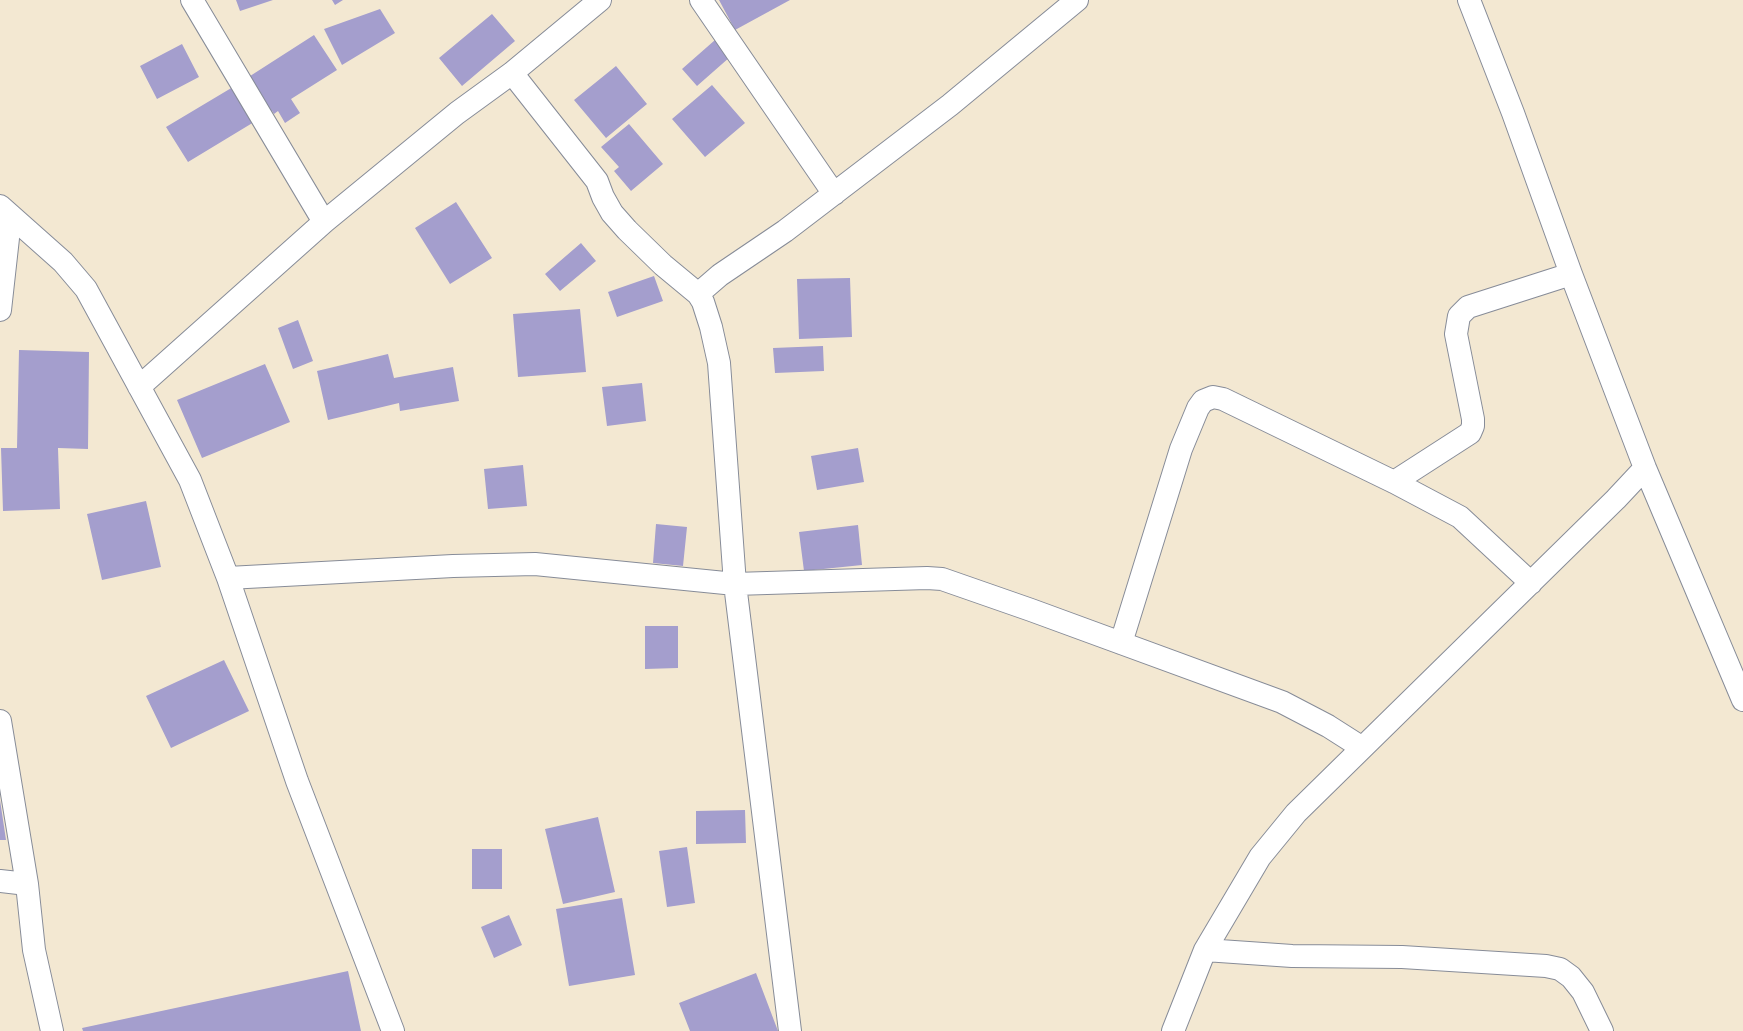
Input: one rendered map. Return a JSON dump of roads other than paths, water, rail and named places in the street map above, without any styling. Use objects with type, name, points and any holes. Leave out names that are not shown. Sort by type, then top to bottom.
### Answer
[{"type":"street","points":[[192,0],[324,222]]},
{"type":"street","points":[[139,388],[324,222],[457,113],[512,73],[600,0]]},
{"type":"street","points":[[701,0],[834,194]]},
{"type":"street","points":[[698,294],[720,275],[785,231],[950,105],[1077,0]]},
{"type":"street","points":[[1469,0],[1513,113],[1571,274],[1645,468],[1743,700]]},
{"type":"street","points":[[512,73],[597,181],[603,197],[612,212],[627,230],[658,260],[698,294],[703,302],[720,363],[735,584],[790,1031]]},
{"type":"street","points":[[0,310],[4,239],[2,208]]},
{"type":"street","points":[[2,208],[62,262],[86,289],[190,480],[228,578],[297,781],[393,1031]]},
{"type":"street","points":[[1394,482],[1470,433],[1473,426],[1473,419],[1456,334],[1459,316],[1463,311],[1468,307],[1571,274]]},
{"type":"street","points":[[1121,643],[1181,449],[1198,408],[1203,401],[1213,397],[1223,399],[1394,482],[1460,517],[1531,583]]},
{"type":"street","points":[[1173,1031],[1205,950],[1260,857],[1296,813],[1361,747],[1616,499],[1645,468]]},
{"type":"street","points":[[228,578],[453,566],[535,564],[735,584],[927,578],[942,580],[1282,702],[1328,726],[1361,747]]},
{"type":"street","points":[[0,721],[28,884],[34,950],[52,1031]]},
{"type":"street","points":[[0,881],[28,884]]},
{"type":"street","points":[[1205,950],[1292,956],[1402,957],[1546,966],[1560,969],[1571,977],[1583,992],[1602,1031]]}]
